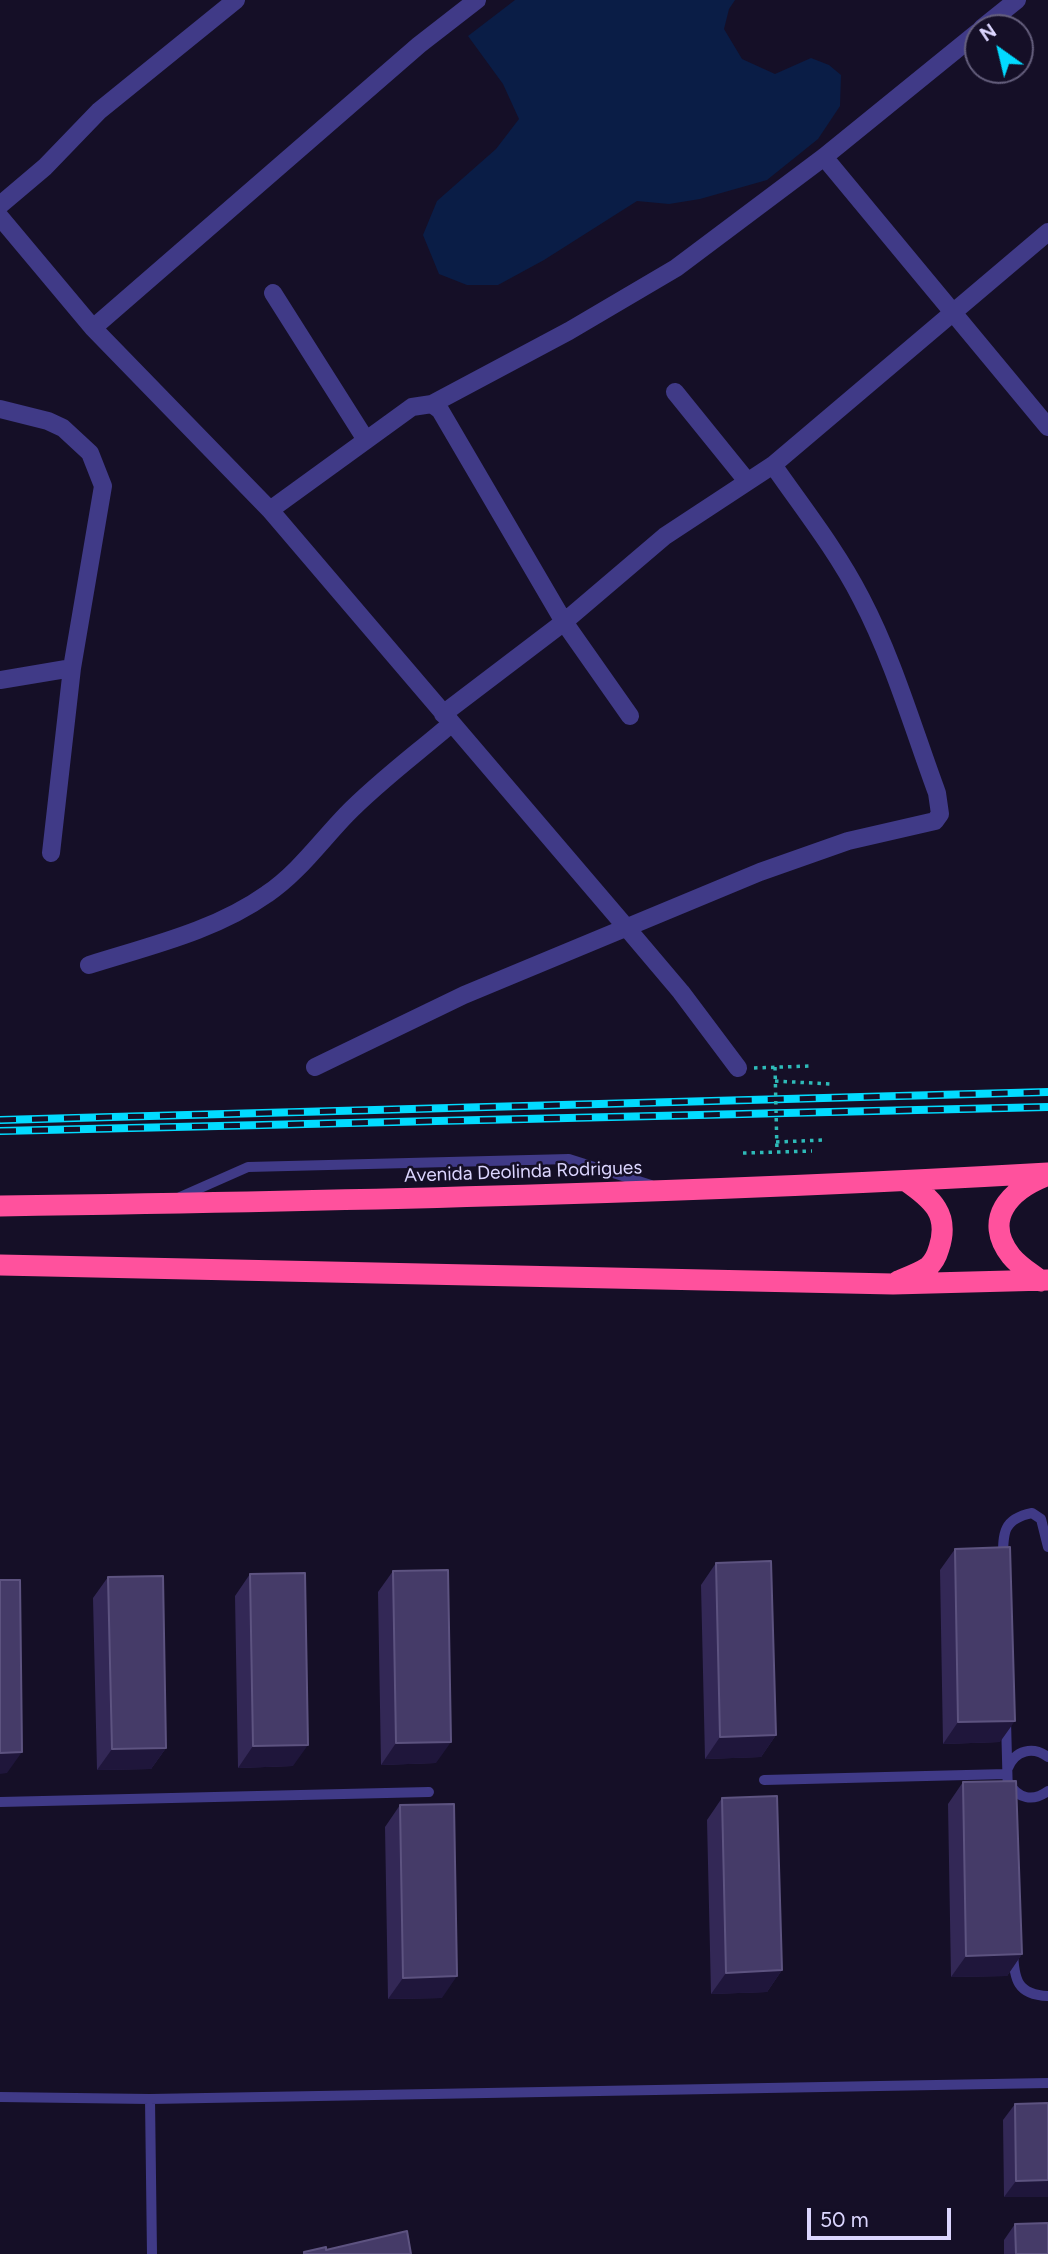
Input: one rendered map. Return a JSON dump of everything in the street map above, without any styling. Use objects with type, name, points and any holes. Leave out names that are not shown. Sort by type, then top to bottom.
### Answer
[{"type":"highway","name":"Avenida Deolinda Rodrigues","points":[[0,1206],[334,1201],[1048,1174]]},
{"type":"highway","points":[[1045,1281],[1010,1255],[999,1224],[1003,1208],[1012,1195],[1048,1174]]},
{"type":"highway","points":[[893,1284],[930,1265],[943,1237],[941,1217],[935,1205],[906,1181]]},
{"type":"highway","points":[[0,1265],[893,1284],[1045,1281]]},
{"type":"street","points":[[0,205],[45,167],[99,111],[236,0]]},
{"type":"street","points":[[93,328],[419,45],[477,0]]},
{"type":"street","points":[[1000,14],[1017,0]]},
{"type":"street","points":[[270,510],[412,407],[432,404],[569,331],[676,268],[824,157],[964,43]]},
{"type":"street","points":[[824,157],[1048,427]]},
{"type":"street","points":[[0,217],[93,328],[270,510],[681,992],[737,1068]]},
{"type":"street","points":[[89,965],[186,934],[236,913],[267,894],[295,871],[367,795],[447,719],[665,536],[773,465],[1048,232]]},
{"type":"street","points":[[274,293],[366,440]]},
{"type":"street","points":[[675,391],[747,481]]},
{"type":"street","points":[[432,404],[440,410],[564,622],[630,716]]},
{"type":"street","points":[[0,409],[48,421],[63,428],[90,453],[103,486],[72,668],[51,853]]},
{"type":"street","points":[[315,1067],[464,995],[773,868],[848,841],[935,821],[940,814],[937,793],[882,643],[862,599],[835,553],[773,465]]},
{"type":"street","points":[[0,680],[72,668]]},
{"type":"lane","points":[[163,1204],[248,1167],[569,1159],[667,1189]]},
{"type":"lane","points":[[1003,1567],[1003,1543],[1007,1526],[1018,1516],[1032,1513],[1041,1519],[1048,1547]]},
{"type":"lane","points":[[1006,1705],[1008,1814]]},
{"type":"lane","points":[[1048,1757],[1035,1750],[1020,1753],[1009,1764],[1007,1774],[1011,1787],[1024,1797],[1040,1797],[1048,1791]]},
{"type":"lane","points":[[764,1780],[1007,1774]]},
{"type":"lane","points":[[0,1802],[429,1792]]},
{"type":"lane","points":[[1013,1947],[1014,1973],[1021,1987],[1032,1996],[1048,1996]]},
{"type":"lane","points":[[0,2097],[149,2099],[1048,2083]]},
{"type":"lane","points":[[149,2099],[152,2254]]},
{"type":"path","points":[[737,1068],[809,1066]]},
{"type":"path","points":[[775,1067],[777,1152]]},
{"type":"path","points":[[775,1081],[830,1084]]},
{"type":"path","points":[[776,1142],[823,1140]]},
{"type":"path","points":[[743,1153],[812,1151]]},
{"type":"water","points":[[515,0],[735,0],[729,9],[724,29],[742,59],[775,74],[811,58],[829,65],[841,75],[840,106],[818,139],[767,180],[700,199],[669,204],[637,201],[544,260],[498,285],[467,285],[439,274],[423,235],[437,201],[496,149],[519,119],[503,84],[468,36]]},
{"type":"building","points":[[1010,1547],[1015,1721],[958,1722],[955,1549]]},
{"type":"building","points":[[771,1561],[776,1735],[720,1737],[716,1563]]},
{"type":"building","points":[[448,1570],[451,1742],[396,1743],[393,1571]]},
{"type":"building","points":[[305,1573],[308,1745],[253,1746],[250,1574]]},
{"type":"building","points":[[163,1576],[166,1748],[112,1749],[108,1577]]},
{"type":"building","points":[[0,1580],[20,1580],[22,1752],[0,1753]]},
{"type":"building","points":[[1016,1781],[1022,1954],[966,1956],[963,1782]]},
{"type":"building","points":[[777,1796],[782,1970],[726,1973],[722,1798]]},
{"type":"building","points":[[454,1804],[457,1976],[403,1978],[400,1805]]},
{"type":"building","points":[[1048,2103],[1048,2180],[1016,2181],[1015,2104]]},
{"type":"building","points":[[1048,2223],[1048,2254],[1016,2254],[1015,2224]]},
{"type":"building","points":[[407,2231],[411,2254],[304,2254],[326,2247],[326,2250]]},
{"type":"railway","points":[[0,1120],[1048,1092]]},
{"type":"railway","points":[[0,1131],[1048,1107]]}]
